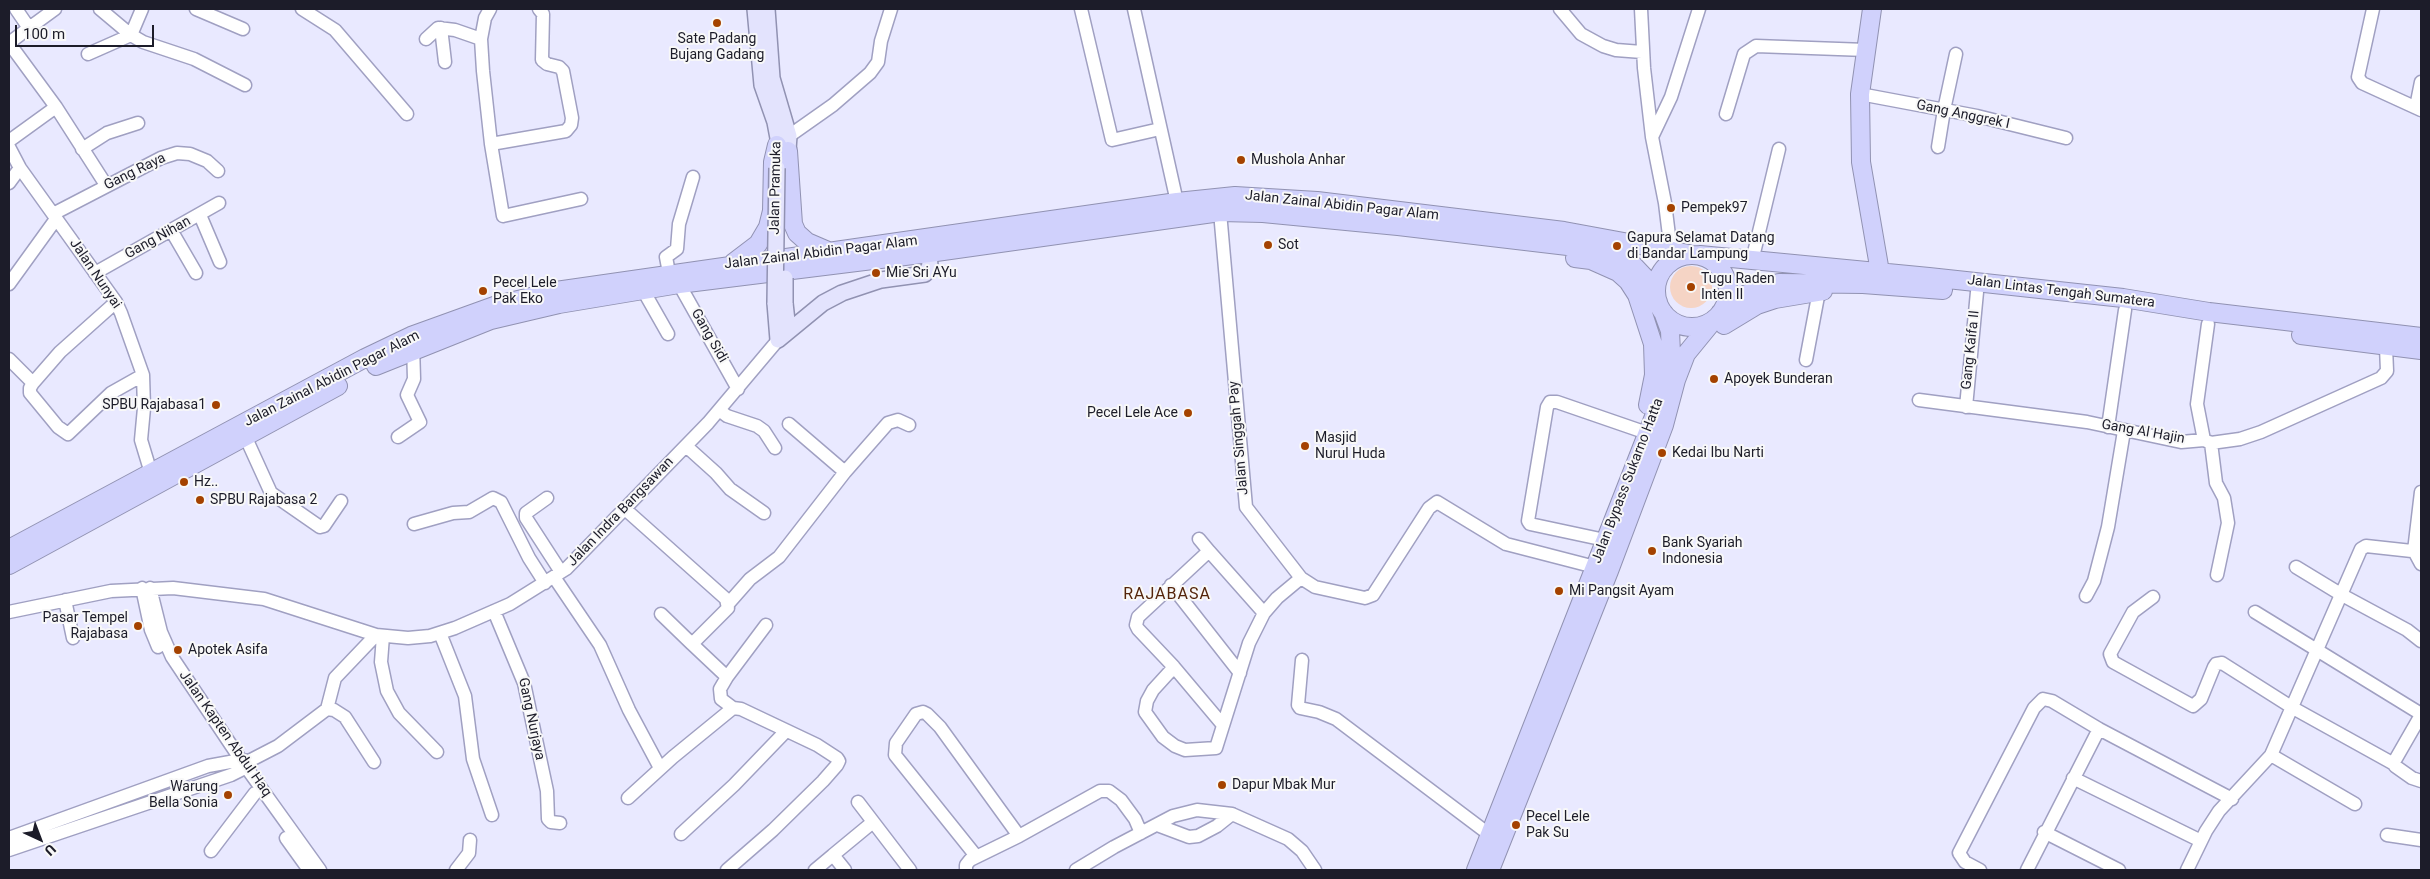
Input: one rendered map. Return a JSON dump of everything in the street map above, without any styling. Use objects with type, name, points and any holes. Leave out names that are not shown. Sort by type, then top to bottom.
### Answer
[{"type":"highway","points":[[1872,9],[1860,94],[1861,162],[1880,272]]},
{"type":"highway","points":[[785,144],[793,224],[797,233],[807,242],[830,252]]},
{"type":"highway","points":[[731,264],[758,244],[768,227],[772,211],[773,162],[785,144]]},
{"type":"highway","name":"Jalan Zainal Abidin Pagar Alam","points":[[9,549],[366,358],[520,312],[643,290],[674,279],[731,264],[830,252],[1176,202],[1235,196],[1272,197],[1519,233],[1593,249],[1616,256],[1641,272],[1651,284],[1660,307]]},
{"type":"highway","name":"Jalan Zainal Abidin Pagar Alam","points":[[9,565],[246,438],[376,366],[457,318],[517,300],[556,291],[929,253],[1220,212],[1263,213],[1483,236],[1564,231],[1694,255]]},
{"type":"highway","points":[[768,227],[771,232],[779,236],[788,233],[793,224]]},
{"type":"highway","points":[[1483,236],[1527,252],[1591,260],[1618,272],[1628,281],[1637,295],[1645,314],[1653,344],[1654,375],[1647,415],[1653,428]]},
{"type":"highway","points":[[1694,255],[1715,264],[1725,278],[1728,296],[1717,316],[1702,326],[1689,327],[1672,321],[1660,307],[1656,288],[1662,272],[1670,262],[1694,255]]},
{"type":"highway","name":"Jalan Lintas Tengah Sumatera","points":[[1694,255],[1880,272],[2123,298],[2312,331]]},
{"type":"highway","name":"Jalan Lintas Tengah Sumatera","points":[[1717,316],[1745,295],[1758,288],[1779,283],[1863,284],[1977,292],[2125,310],[2208,324],[2421,338]]},
{"type":"highway","points":[[1653,428],[1691,364],[1722,326],[1740,313],[1757,305],[1775,300],[1863,284]]},
{"type":"highway","name":"Jalan Bypass Sukarno Hatta","points":[[1476,870],[1609,571],[1653,428],[1672,353],[1670,331],[1660,307]]},
{"type":"highway","name":"Jalan Bypass Sukarno Hatta","points":[[1535,739],[1594,568],[1653,428],[1686,354],[1717,316]]},
{"type":"highway","name":"Jalan Lintas Tengah Sumatera","points":[[2344,334],[2386,346],[2421,350]]},
{"type":"highway","name":"Jalan Bypass Sukarno Hatta","points":[[1490,870],[1525,763]]},
{"type":"main road","name":"Jalan Pramuka","points":[[755,9],[762,85],[774,122],[785,144]]},
{"type":"main road","name":"Jalan Pramuka","points":[[767,9],[772,78],[785,144],[782,169],[780,303],[783,335]]},
{"type":"main road","name":"Jalan Indra Bangsawan","points":[[783,335],[823,303],[842,293],[881,280],[925,274],[930,266],[929,253]]},
{"type":"street","points":[[16,9],[29,28]]},
{"type":"street","points":[[55,9],[9,43],[56,107],[106,186]]},
{"type":"street","points":[[100,9],[131,35],[143,42],[194,59],[245,85]]},
{"type":"street","points":[[88,54],[131,35],[142,9]]},
{"type":"street","points":[[196,9],[243,29]]},
{"type":"street","points":[[302,9],[335,30],[408,114]]},
{"type":"street","points":[[490,9],[485,18],[481,39],[491,144],[503,216],[581,199]]},
{"type":"street","points":[[491,144],[566,131],[571,125],[572,118],[563,71],[559,67],[547,64],[542,60],[543,14],[539,9]]},
{"type":"street","points":[[785,144],[870,73],[878,62],[881,41],[891,9]]},
{"type":"street","points":[[1134,9],[1176,202]]},
{"type":"street","points":[[1560,9],[1581,34],[1596,42],[1616,50],[1642,52]]},
{"type":"street","points":[[1641,9],[1642,52],[1652,137],[1665,203],[1671,252]]},
{"type":"street","points":[[1652,137],[1671,97],[1699,9]]},
{"type":"street","points":[[2373,9],[2358,77],[2362,83],[2418,108],[2421,82]]},
{"type":"street","points":[[1085,10],[1112,140],[1160,128]]},
{"type":"street","points":[[426,39],[432,32],[441,28],[455,30],[481,39]]},
{"type":"street","points":[[441,28],[445,62]]},
{"type":"street","points":[[1726,114],[1744,54],[1756,46],[1866,50]]},
{"type":"street","points":[[1938,147],[1956,54]]},
{"type":"street","name":"Gang Anggrek I","points":[[1860,94],[1977,116],[2066,138]]},
{"type":"street","points":[[9,140],[56,107]]},
{"type":"street","points":[[82,149],[107,133],[138,123]]},
{"type":"street","name":"Jalan Nunyai","points":[[9,147],[20,168],[116,302],[143,375],[144,408],[141,440],[152,473]]},
{"type":"street","points":[[1752,261],[1779,149]]},
{"type":"street","name":"Gang Raya","points":[[55,216],[106,186],[161,158],[177,153],[190,154],[207,161],[218,171]]},
{"type":"street","points":[[9,184],[20,168]]},
{"type":"street","points":[[674,279],[666,257],[677,249],[678,224],[693,177]]},
{"type":"street","name":"Gang Nihan","points":[[95,273],[171,230],[200,216],[219,203]]},
{"type":"street","name":"Jalan Singgah Pay","points":[[1220,212],[1246,507],[1301,578],[1315,587],[1365,598],[1373,595],[1434,503],[1441,504],[1472,525],[1506,544],[1594,568]]},
{"type":"street","points":[[10,278],[55,216]]},
{"type":"street","points":[[200,216],[220,262]]},
{"type":"street","points":[[171,230],[196,273]]},
{"type":"street","name":"Gang Sidi","points":[[674,279],[738,388]]},
{"type":"street","points":[[643,290],[668,334]]},
{"type":"street","points":[[1806,360],[1819,291]]},
{"type":"street","name":"Gang Kaifa II","points":[[1966,407],[1977,292]]},
{"type":"street","points":[[116,302],[60,352],[33,383],[30,388],[32,397],[58,427],[68,434],[111,393],[143,375]]},
{"type":"street","points":[[2108,427],[2125,310]]},
{"type":"street","points":[[2208,324],[2197,404],[2208,442],[2216,483],[2224,498],[2228,523],[2216,575]]},
{"type":"street","name":"Jalan Indra Bangsawan","points":[[9,612],[111,591],[146,588],[190,588],[264,599],[380,636],[408,638],[440,633],[494,611],[554,578],[686,446],[783,335]]},
{"type":"street","points":[[398,437],[420,422],[407,395],[414,379],[413,343]]},
{"type":"street","name":"Gang Al Hajin","points":[[1918,400],[2024,413],[2181,442],[2240,440],[2381,378],[2387,371],[2386,346]]},
{"type":"street","points":[[9,359],[33,383]]},
{"type":"street","points":[[1606,540],[1530,524],[1528,521],[1547,407],[1550,402],[1557,402],[1653,428]]},
{"type":"street","points":[[719,410],[727,416],[757,426],[764,432],[775,448]]},
{"type":"street","points":[[726,600],[779,557],[845,472],[888,423],[898,420],[909,425]]},
{"type":"street","points":[[789,424],[845,472]]},
{"type":"street","points":[[2086,596],[2094,581],[2106,535],[2124,431]]},
{"type":"street","points":[[246,438],[271,493],[320,527],[324,526],[341,501]]},
{"type":"street","points":[[686,446],[716,473],[730,489],[764,513]]},
{"type":"street","points":[[2421,492],[2414,551],[2421,564]]},
{"type":"street","points":[[414,524],[453,512],[469,512],[493,498],[501,502],[529,558],[554,578]]},
{"type":"street","points":[[547,498],[526,513],[526,518],[554,578],[600,645],[629,710],[660,768]]},
{"type":"street","points":[[625,509],[726,600],[728,608],[692,644]]},
{"type":"street","points":[[1199,539],[1264,613]]},
{"type":"street","points":[[2187,870],[2201,841],[2219,811],[2232,799],[2271,754],[2293,708],[2361,550],[2366,546],[2414,551]]},
{"type":"street","points":[[1209,551],[1138,617],[1136,625],[1222,724]]},
{"type":"street","points":[[2296,567],[2342,595],[2407,630],[2421,641]]},
{"type":"street","points":[[1174,667],[1158,684],[1147,700],[1145,712],[1153,725],[1175,746],[1185,750],[1216,748],[1249,643],[1264,613],[1277,598],[1301,578]]},
{"type":"street","points":[[1171,585],[1240,672]]},
{"type":"street","name":"Jalan Kapten Abdul Haq","points":[[146,588],[151,630],[165,661],[242,764],[302,852],[309,870]]},
{"type":"street","points":[[2153,597],[2132,612],[2110,654],[2111,660],[2122,668],[2193,706],[2201,699],[2216,664],[2222,663],[2293,708],[2416,779]]},
{"type":"street","points":[[65,600],[73,638]]},
{"type":"street","name":"Gang Nurjaya","points":[[494,611],[524,683],[547,791],[548,818],[551,822],[560,823]]},
{"type":"street","points":[[2255,612],[2421,714],[2394,761],[2394,765]]},
{"type":"street","points":[[661,614],[727,677]]},
{"type":"street","points":[[727,870],[797,807],[839,761],[817,745],[741,709],[733,708],[721,699],[719,694],[727,677],[766,626]]},
{"type":"street","points":[[440,633],[466,696],[473,759],[492,815]]},
{"type":"street","points":[[327,710],[335,678],[380,636]]},
{"type":"street","points":[[380,636],[387,691],[399,712],[437,752]]},
{"type":"street","points":[[1302,660],[1298,705],[1300,708],[1319,712],[1336,719],[1490,835]]},
{"type":"street","points":[[1980,870],[1966,862],[1959,853],[2040,701],[2043,699],[2052,701],[2099,729],[2232,799]]},
{"type":"street","points":[[628,798],[660,768],[733,708]]},
{"type":"street","points":[[9,850],[242,764],[278,746],[327,710],[334,710],[345,717],[374,762]]},
{"type":"street","points":[[976,856],[895,755],[896,743],[916,714],[922,712],[928,714],[940,727],[1019,836]]},
{"type":"street","points":[[2027,870],[2044,832],[2099,729]]},
{"type":"street","points":[[681,834],[734,785],[786,731]]},
{"type":"street","points":[[2271,754],[2355,804]]},
{"type":"street","points":[[9,838],[208,766],[242,764]]},
{"type":"street","name":"Jalan Kapten Abdul Haq","points":[[242,764],[255,793],[302,852],[320,870]]},
{"type":"street","points":[[2072,778],[2201,841]]},
{"type":"street","points":[[966,870],[966,865],[976,856],[1019,836],[1100,791],[1109,790],[1121,800],[1141,833]]},
{"type":"street","points":[[211,851],[255,793]]},
{"type":"street","points":[[858,802],[910,870]]},
{"type":"street","points":[[1076,870],[1173,816],[1196,810],[1232,814],[1288,839],[1302,851],[1316,870]]},
{"type":"street","points":[[1157,826],[1190,837],[1198,836],[1217,826],[1232,814]]},
{"type":"street","points":[[815,870],[873,822]]},
{"type":"street","points":[[2044,832],[2119,870]]},
{"type":"street","points":[[2387,835],[2421,840]]},
{"type":"street","points":[[456,870],[470,854],[470,840]]},
{"type":"street","points":[[833,855],[845,870]]},
{"type":"shaded area","points":[[1691,266],[1706,272],[1712,287],[1706,302],[1691,308],[1676,302],[1670,287],[1676,272]]},
{"type":"place","name":"Sate Padang Bujang Gadang","points":[[717,23]]},
{"type":"place","name":"Mushola Anhar","points":[[1241,160]]},
{"type":"place","name":"Pempek97","points":[[1671,208]]},
{"type":"place","name":"Sot","points":[[1268,245]]},
{"type":"place","name":"Gapura Selamat Datang di Bandar Lampung","points":[[1617,246]]},
{"type":"place","name":"Mie Sri AYu","points":[[876,273]]},
{"type":"place","name":"Tugu Raden Inten II","points":[[1691,287]]},
{"type":"place","name":"Pecel Lele Pak Eko","points":[[483,291]]},
{"type":"place","name":"Apoyek Bunderan","points":[[1714,379]]},
{"type":"place","name":"SPBU Rajabasa1","points":[[216,405]]},
{"type":"place","name":"Pecel Lele Ace","points":[[1188,413]]},
{"type":"place","name":"Masjid Nurul Huda","points":[[1305,446]]},
{"type":"place","name":"Kedai Ibu Narti","points":[[1662,453]]},
{"type":"place","name":"Hz..","points":[[184,482]]},
{"type":"place","name":"SPBU Rajabasa 2","points":[[200,500]]},
{"type":"place","name":"Bank Syariah Indonesia","points":[[1652,551]]},
{"type":"place","name":"Mi Pangsit Ayam","points":[[1559,591]]},
{"type":"place","name":"Pasar Tempel Rajabasa","points":[[138,626]]},
{"type":"place","name":"Apotek Asifa","points":[[178,650]]},
{"type":"place","name":"Dapur Mbak Mur","points":[[1222,785]]},
{"type":"place","name":"Warung Bella Sonia","points":[[228,795]]},
{"type":"place","name":"Pecel Lele Pak Su","points":[[1516,825]]},
{"type":"district","name":"RAJABASA","points":[[1167,595]]}]
